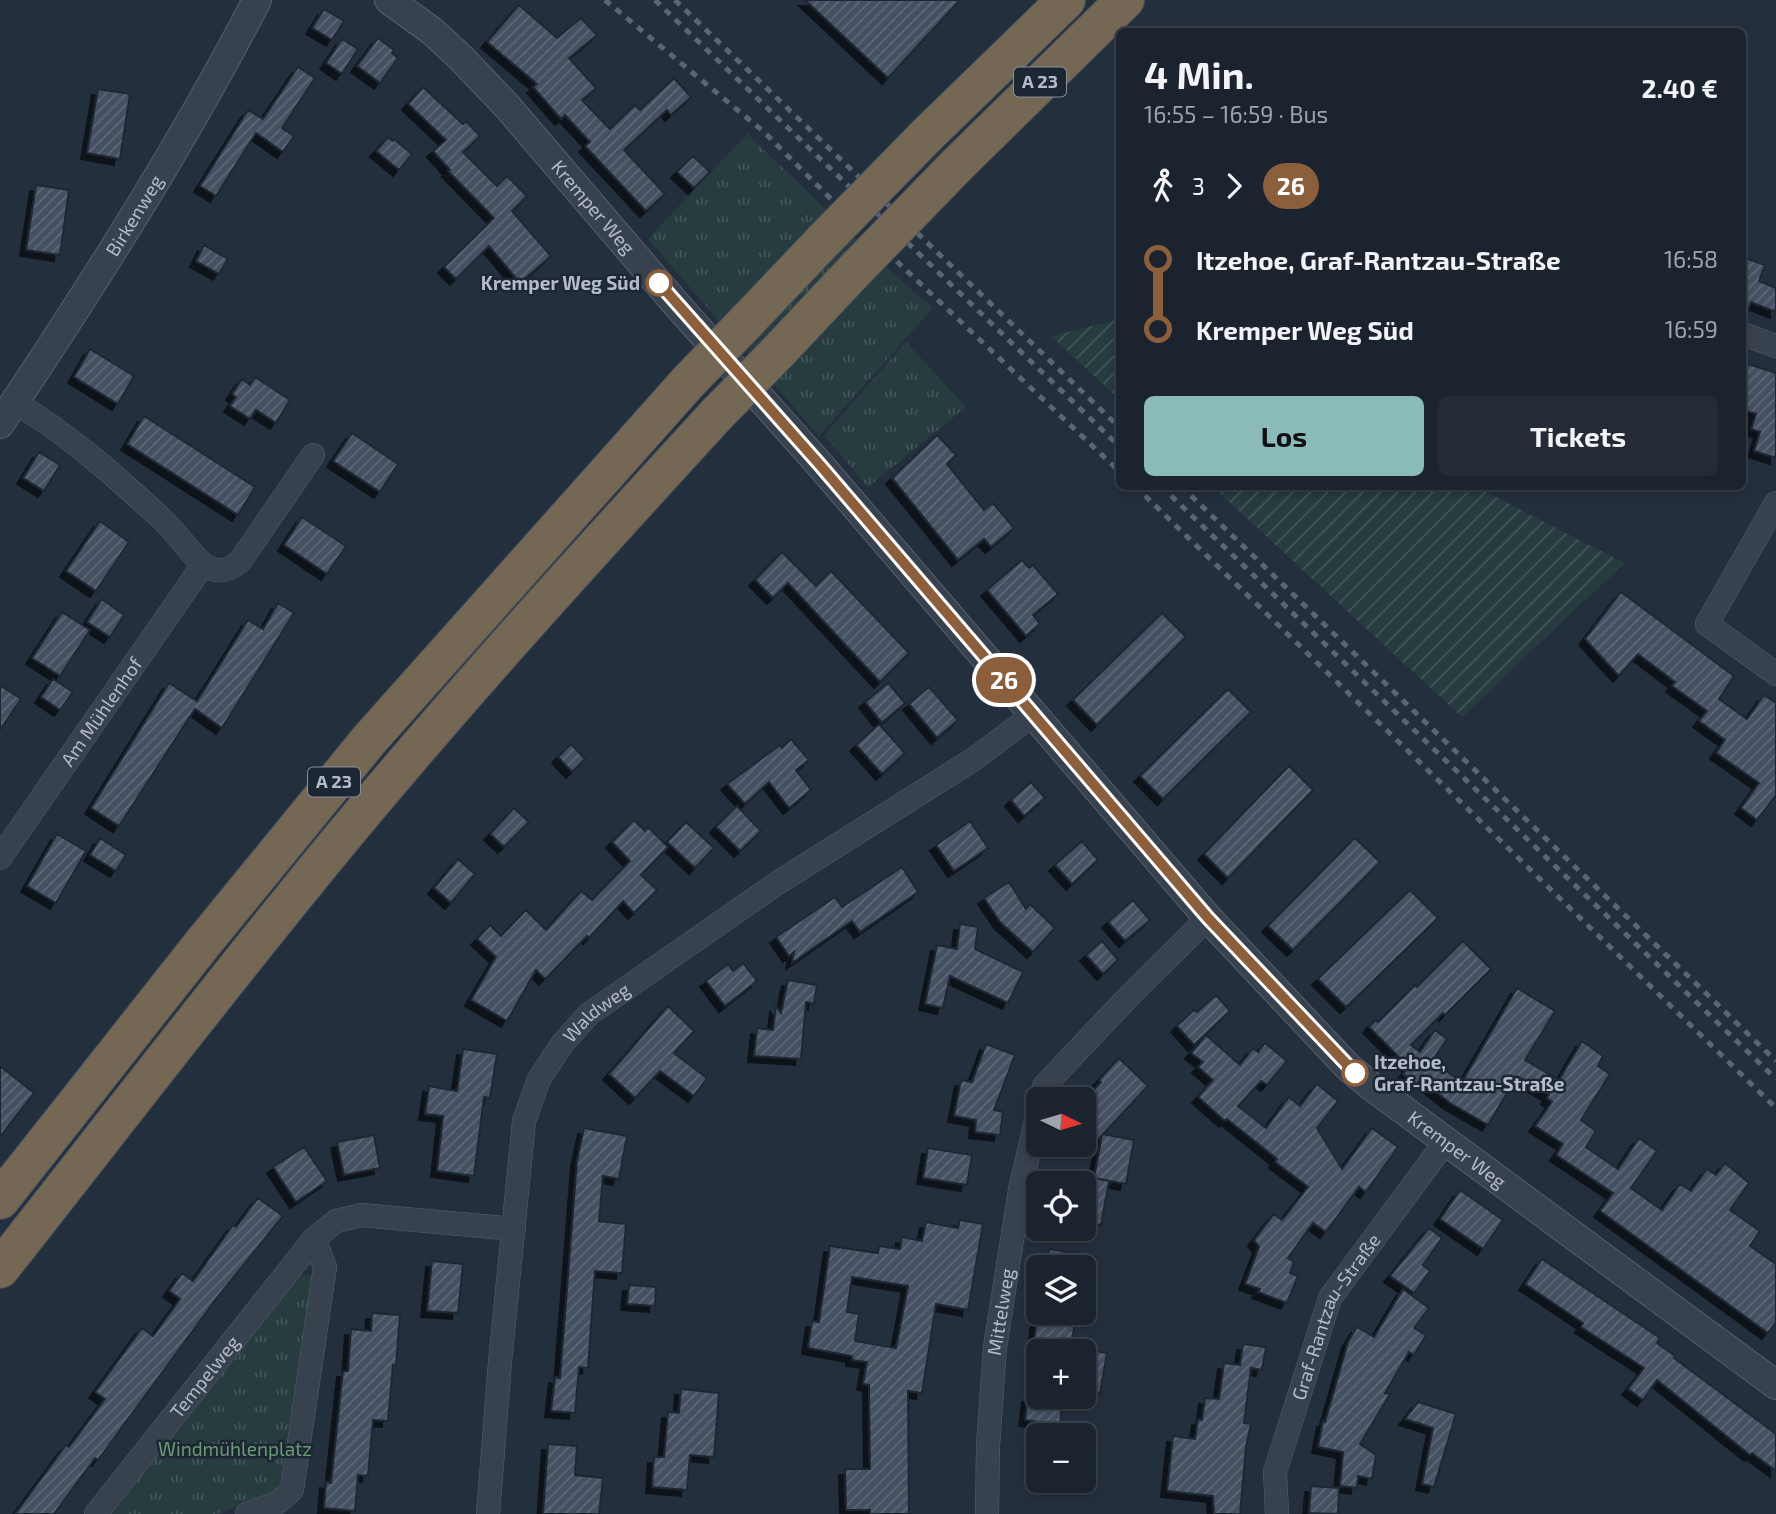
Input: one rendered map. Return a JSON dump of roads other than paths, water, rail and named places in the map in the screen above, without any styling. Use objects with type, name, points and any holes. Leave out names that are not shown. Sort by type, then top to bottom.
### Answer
[{"type":"highway","name":"A 23","points":[[0,1200],[369,740],[689,381],[927,135],[1066,0]]},
{"type":"highway","name":"A 23","points":[[0,1269],[292,898],[545,601],[717,414],[855,270],[957,165],[1125,0]]},
{"type":"street","name":"Birkenweg","points":[[7,413],[133,219],[222,68],[257,0]]},
{"type":"street","name":"Kremper Weg","points":[[389,0],[432,32],[506,105],[677,305],[813,456],[1208,918],[1348,1068],[1776,1385]]},
{"type":"street","points":[[1746,335],[1776,346]]},
{"type":"street","points":[[7,413],[47,422],[96,460],[165,523],[203,565],[217,570],[231,568],[241,560],[313,455]]},
{"type":"street","points":[[1776,503],[1707,624],[1776,674]]},
{"type":"street","name":"Am Mühlenhof","points":[[0,858],[203,565]]},
{"type":"street","name":"Waldweg","points":[[488,1514],[524,1121],[539,1079],[562,1044],[589,1014],[779,882],[974,759],[1034,714]]},
{"type":"street","points":[[1044,1087],[1132,993],[1208,918]]},
{"type":"street","name":"Graf-Rantzau-Straße","points":[[1277,1514],[1275,1472],[1330,1298],[1446,1141]]},
{"type":"street","name":"Mittelweg","points":[[987,1514],[988,1446],[995,1347],[1027,1157]]},
{"type":"street","name":"Tempelweg","points":[[96,1514],[313,1239],[336,1221],[362,1215],[514,1229]]},
{"type":"street","points":[[247,1514],[277,1503],[292,1490],[325,1267],[313,1239]]},
{"type":"railway","points":[[605,0],[764,132],[836,204],[1116,468]]},
{"type":"railway","points":[[655,0],[1116,443]]},
{"type":"railway","points":[[675,0],[1116,424]]},
{"type":"railway","points":[[1139,490],[1776,1108]]},
{"type":"railway","points":[[1165,490],[1776,1079]]},
{"type":"railway","points":[[1185,490],[1776,1061]]},
{"type":"place","name":"Kremper Weg Süd","points":[[659,283]]},
{"type":"place","name":"Itzehoe, Graf-Rantzau-Straße","points":[[1355,1073]]},
{"type":"park label","name":"Windmühlenplatz","points":[[235,1449]]}]
